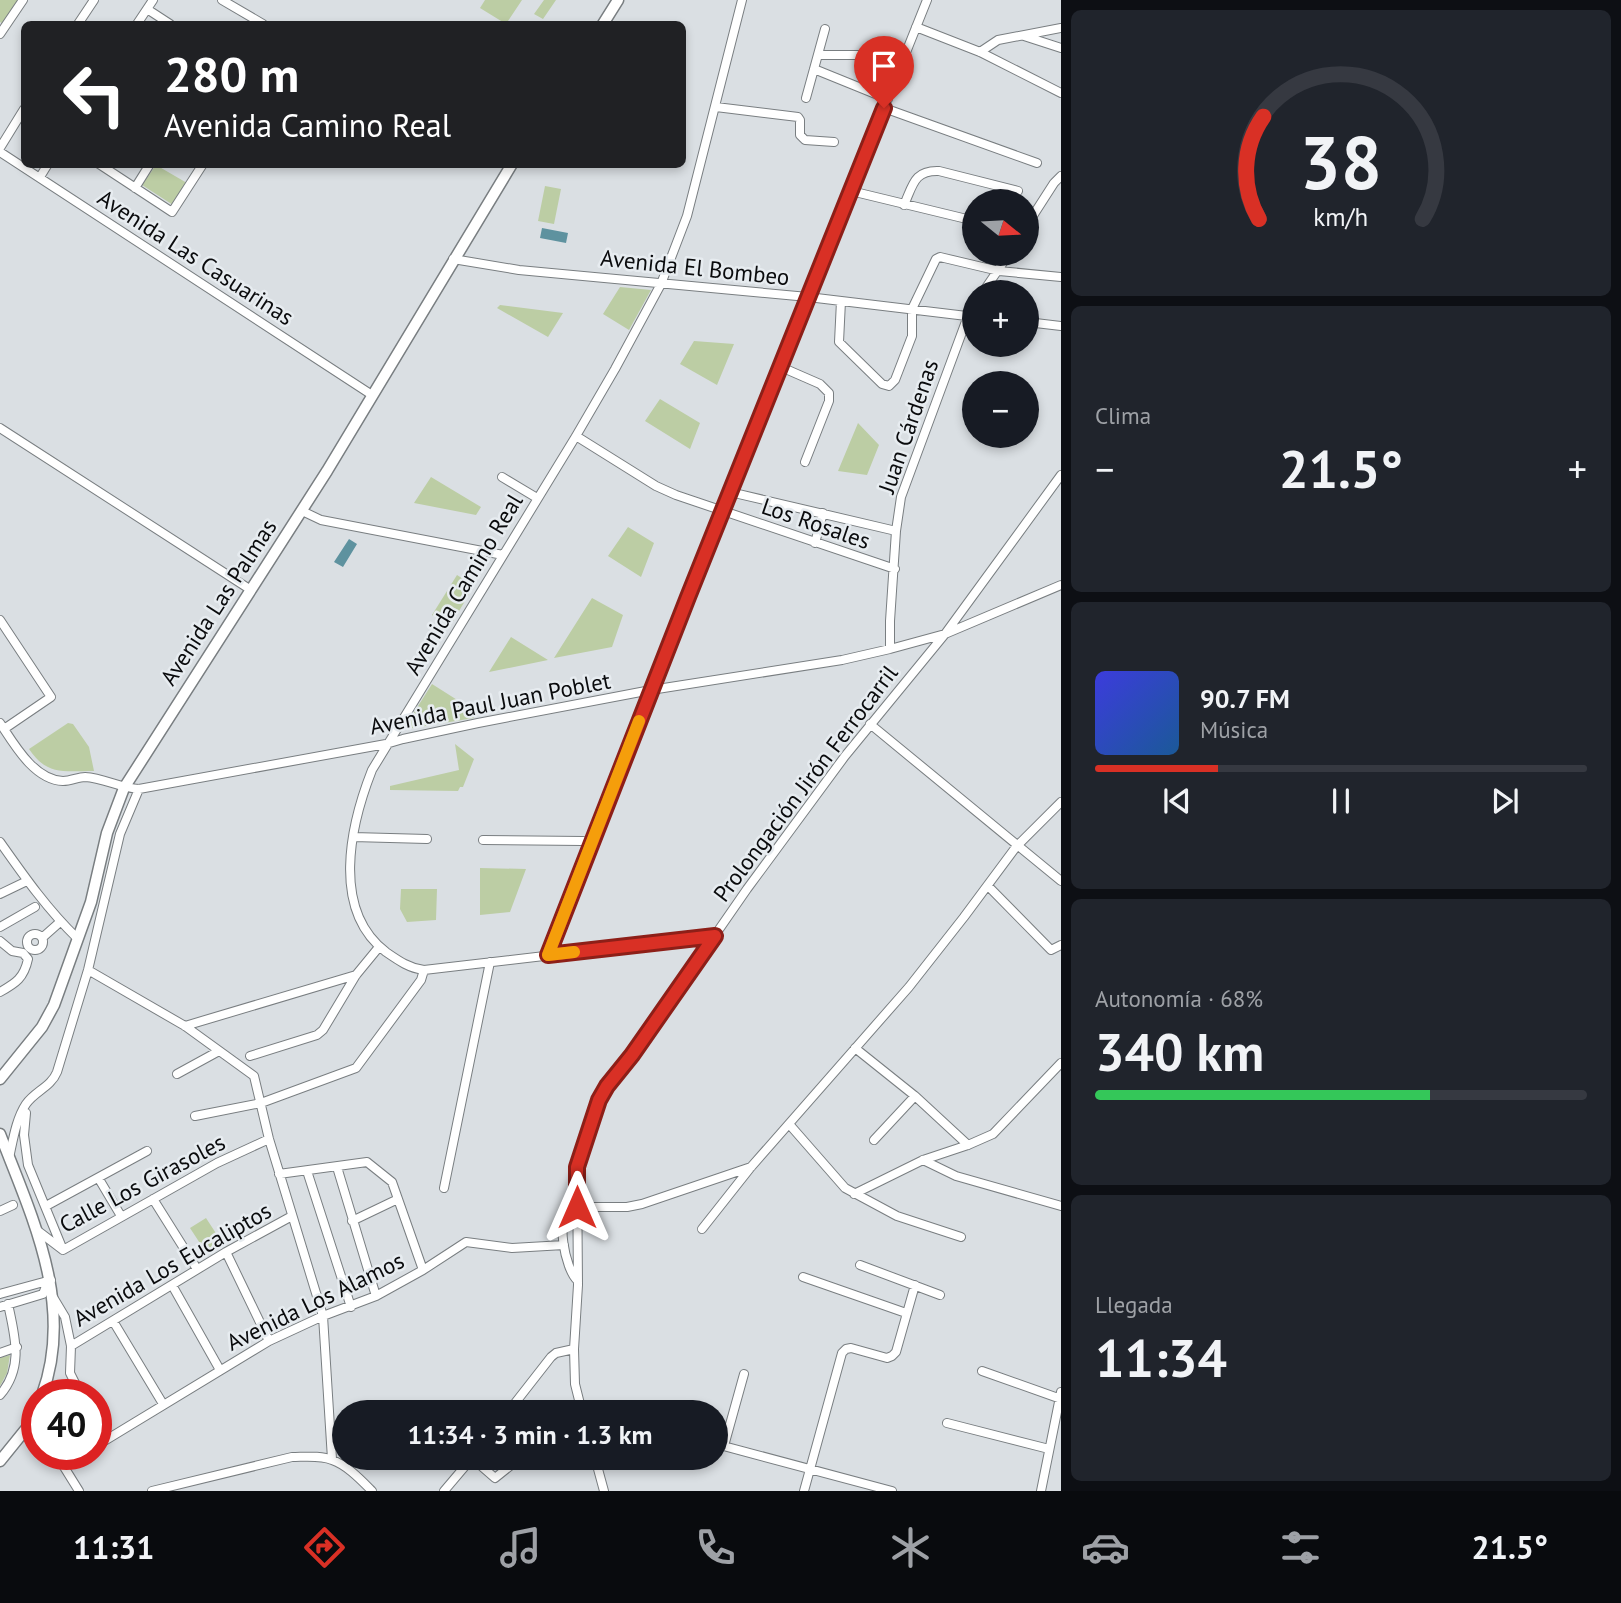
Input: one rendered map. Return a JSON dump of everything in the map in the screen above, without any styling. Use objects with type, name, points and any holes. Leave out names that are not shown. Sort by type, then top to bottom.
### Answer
[{"type":"main road","points":[[605,21],[618,0]]},
{"type":"main road","name":"Avenida Las Palmas","points":[[0,1079],[42,1027],[54,1005],[86,915],[107,833],[124,788],[302,511],[507,168]]},
{"type":"main road","points":[[0,1134],[38,1231],[49,1280],[54,1327],[48,1379]]},
{"type":"main road","points":[[0,1461],[21,1435]]},
{"type":"street","points":[[0,34],[23,0]]},
{"type":"street","points":[[80,21],[94,0]]},
{"type":"street","points":[[139,21],[153,0]]},
{"type":"street","points":[[222,0],[258,21]]},
{"type":"street","name":"Avenida Camino Real","points":[[715,936],[425,970],[410,968],[379,947],[360,923],[354,907],[351,883],[353,837],[362,796],[372,770],[576,436],[661,284],[687,216],[742,0]]},
{"type":"street","points":[[548,955],[927,0]]},
{"type":"street","points":[[147,9],[165,21]]},
{"type":"street","points":[[916,27],[980,52],[1061,93]]},
{"type":"street","points":[[980,52],[998,40],[1061,27]]},
{"type":"street","points":[[806,98],[825,29]]},
{"type":"street","points":[[1021,35],[1061,48]]},
{"type":"street","points":[[818,55],[905,55]]},
{"type":"street","points":[[814,69],[888,99]]},
{"type":"street","points":[[716,107],[798,117],[800,135],[805,140],[834,142]]},
{"type":"street","points":[[884,108],[1037,163]]},
{"type":"street","points":[[0,150],[21,114]]},
{"type":"street","name":"Avenida Las Casuarinas","points":[[0,150],[21,164]]},
{"type":"street","name":"Avenida Las Casuarinas","points":[[27,168],[372,395]]},
{"type":"street","points":[[40,177],[46,168]]},
{"type":"street","points":[[105,168],[172,212],[200,168]]},
{"type":"street","points":[[135,188],[148,168]]},
{"type":"street","points":[[904,205],[917,177],[927,170],[1010,189]]},
{"type":"street","points":[[1040,205],[1061,176]]},
{"type":"street","points":[[851,191],[962,218]]},
{"type":"street","points":[[841,301],[839,342],[886,386],[893,383],[912,336],[912,309],[936,259],[940,257],[999,271],[1061,277]]},
{"type":"street","name":"Avenida El Bombeo","points":[[453,259],[519,270],[808,297],[962,316]]},
{"type":"street","points":[[992,280],[1002,266]]},
{"type":"street","points":[[1039,323],[1061,326]]},
{"type":"street","name":"Juan Cárdenas","points":[[890,649],[896,531],[901,497],[962,340]]},
{"type":"street","points":[[781,367],[820,384],[829,393],[830,401],[805,462]]},
{"type":"street","points":[[0,428],[251,590]]},
{"type":"street","name":"Los Rosales","points":[[576,436],[656,486],[722,512],[895,569]]},
{"type":"street","name":"Prolongación Jirón Ferrocarril","points":[[578,1400],[574,1349],[578,1280],[577,1167],[603,1093],[769,858],[870,724],[945,634],[1061,475]]},
{"type":"street","points":[[502,477],[537,498]]},
{"type":"street","points":[[730,492],[896,531]]},
{"type":"street","points":[[302,511],[321,520],[503,555]]},
{"type":"street","points":[[815,543],[823,513]]},
{"type":"street","name":"Avenida Paul Juan Poblet","points":[[2,726],[23,755],[43,775],[63,781],[85,777],[124,788],[139,789],[386,744],[478,723],[651,690],[842,660],[945,634],[1061,585]]},
{"type":"street","points":[[0,620],[51,696],[2,726]]},
{"type":"street","points":[[917,642],[922,645],[925,658]]},
{"type":"street","points":[[870,724],[1016,847],[1061,881]]},
{"type":"street","points":[[9,1158],[27,1103],[55,1077],[88,970],[120,834],[139,789]]},
{"type":"street","points":[[702,1228],[751,1167],[909,987],[1016,847],[1061,802]]},
{"type":"street","points":[[353,837],[428,839]]},
{"type":"street","points":[[483,839],[591,843]]},
{"type":"street","points":[[0,842],[60,922],[77,939]]},
{"type":"street","points":[[0,894],[27,880]]},
{"type":"street","points":[[988,886],[1051,950],[1061,945]]},
{"type":"street","points":[[0,927],[35,907]]},
{"type":"street","points":[[86,915],[100,917]]},
{"type":"street","points":[[0,941],[12,951],[41,948],[43,938],[60,922]]},
{"type":"street","points":[[0,992],[18,983],[23,977],[28,959],[27,940],[32,934],[39,934],[43,938]]},
{"type":"street","points":[[250,1056],[317,1035],[323,1030],[356,975],[379,947]]},
{"type":"street","points":[[444,1188],[490,962]]},
{"type":"street","points":[[88,970],[185,1026],[254,1076],[279,1174],[323,1316],[332,1459],[292,1457],[152,1491]]},
{"type":"street","points":[[195,1116],[261,1103],[356,1068],[421,980],[425,970]]},
{"type":"street","points":[[185,1026],[356,975]]},
{"type":"street","points":[[855,1048],[915,1096],[968,1145]]},
{"type":"street","points":[[177,1074],[219,1051]]},
{"type":"street","points":[[853,1194],[923,1160],[968,1145],[993,1133],[1061,1063]]},
{"type":"street","points":[[874,1140],[915,1096]]},
{"type":"street","points":[[27,1103],[24,1135],[28,1165],[62,1250]]},
{"type":"street","points":[[789,1124],[835,1179],[853,1194],[897,1216],[961,1237]]},
{"type":"street","name":"Calle Los Girasoles","points":[[38,1231],[62,1250],[217,1163],[269,1139]]},
{"type":"street","points":[[46,1206],[147,1151]]},
{"type":"street","points":[[923,1160],[956,1176],[1061,1206]]},
{"type":"street","points":[[279,1174],[367,1162],[392,1182],[424,1270]]},
{"type":"street","points":[[337,1167],[376,1296]]},
{"type":"street","points":[[578,1280],[570,1271],[564,1245],[563,1214],[568,1208],[627,1207],[642,1204],[751,1167]]},
{"type":"street","points":[[15,1171],[37,1184]]},
{"type":"street","points":[[307,1171],[351,1307]]},
{"type":"street","points":[[99,1179],[121,1216]]},
{"type":"street","points":[[153,1199],[197,1269]]},
{"type":"street","points":[[352,1221],[398,1199]]},
{"type":"street","points":[[0,1211],[13,1205]]},
{"type":"street","name":"Avenida Los Eucaliptos","points":[[71,1346],[197,1269],[292,1216]]},
{"type":"street","name":"Avenida Los Alamos","points":[[112,1436],[269,1341],[323,1316],[376,1296],[424,1270],[466,1242],[512,1248],[564,1245]]},
{"type":"street","points":[[226,1252],[269,1341]]},
{"type":"street","points":[[860,1265],[940,1295]]},
{"type":"street","points":[[803,1277],[906,1314]]},
{"type":"street","points":[[0,1294],[49,1280]]},
{"type":"street","points":[[0,1395],[15,1368],[17,1347],[4,1305],[43,1294],[49,1280]]},
{"type":"street","points":[[804,1491],[842,1353],[851,1348],[892,1356],[896,1352],[915,1284]]},
{"type":"street","points":[[172,1285],[220,1370]]},
{"type":"street","points":[[52,1296],[65,1317],[71,1346],[69,1373],[72,1379]]},
{"type":"street","points":[[113,1321],[163,1404]]},
{"type":"street","points":[[0,1353],[17,1347]]},
{"type":"street","points":[[517,1400],[551,1357],[556,1353],[574,1349]]},
{"type":"street","points":[[982,1371],[1061,1396],[1041,1491]]},
{"type":"street","points":[[728,1421],[744,1374]]},
{"type":"street","points":[[947,1423],[1049,1449]]},
{"type":"street","points":[[728,1447],[892,1491]]},
{"type":"street","points":[[66,1470],[79,1491]]},
{"type":"street","points":[[348,1470],[372,1491]]},
{"type":"street","points":[[444,1491],[462,1470]]},
{"type":"street","points":[[486,1470],[495,1478],[505,1470]]},
{"type":"street","points":[[598,1470],[604,1491]]},
{"type":"green space","points":[[0,0],[19,0],[3,24],[0,22]]},
{"type":"green space","points":[[485,0],[522,0],[508,21],[501,21],[480,8]]},
{"type":"green space","points":[[544,0],[556,0],[543,19],[534,14]]},
{"type":"green space","points":[[154,168],[161,168],[187,183],[173,205],[142,185]]},
{"type":"green space","points":[[545,186],[561,189],[554,224],[538,221]]},
{"type":"green space","points":[[620,287],[651,290],[629,330],[603,314]]},
{"type":"green space","points":[[500,305],[563,313],[548,337],[497,308]]},
{"type":"green space","points":[[694,341],[734,344],[717,385],[680,364]]},
{"type":"green space","points":[[660,399],[700,423],[690,449],[645,421]]},
{"type":"green space","points":[[858,423],[879,445],[867,475],[838,471]]},
{"type":"green space","points":[[431,477],[481,507],[476,515],[414,503]]},
{"type":"green space","points":[[628,527],[654,543],[641,577],[608,556]]},
{"type":"green space","points":[[457,575],[474,586],[450,626],[432,615]]},
{"type":"green space","points":[[592,598],[623,615],[612,647],[554,658]]},
{"type":"green space","points":[[511,637],[548,660],[489,672]]},
{"type":"green space","points":[[432,684],[473,710],[474,718],[407,729],[406,725]]},
{"type":"green space","points":[[68,723],[73,724],[89,747],[94,771],[50,768],[29,749]]},
{"type":"green space","points":[[455,744],[474,759],[463,787],[458,791],[390,790],[390,786],[459,770]]},
{"type":"green space","points":[[480,868],[526,869],[510,912],[480,915]]},
{"type":"green space","points":[[401,889],[437,889],[436,920],[407,922],[400,909]]},
{"type":"green space","points":[[206,1218],[223,1244],[207,1254],[190,1228]]},
{"type":"green space","points":[[10,1355],[7,1373],[0,1386],[0,1358]]},
{"type":"water","points":[[542,228],[568,233],[566,243],[540,238]]},
{"type":"water","points":[[349,539],[357,544],[343,567],[334,562]]},
{"type":"slow traffic","points":[[574,952],[548,955],[639,721]]},
{"type":"route","points":[[577,1207],[577,1167],[599,1100],[715,936],[548,955],[884,108]]}]
